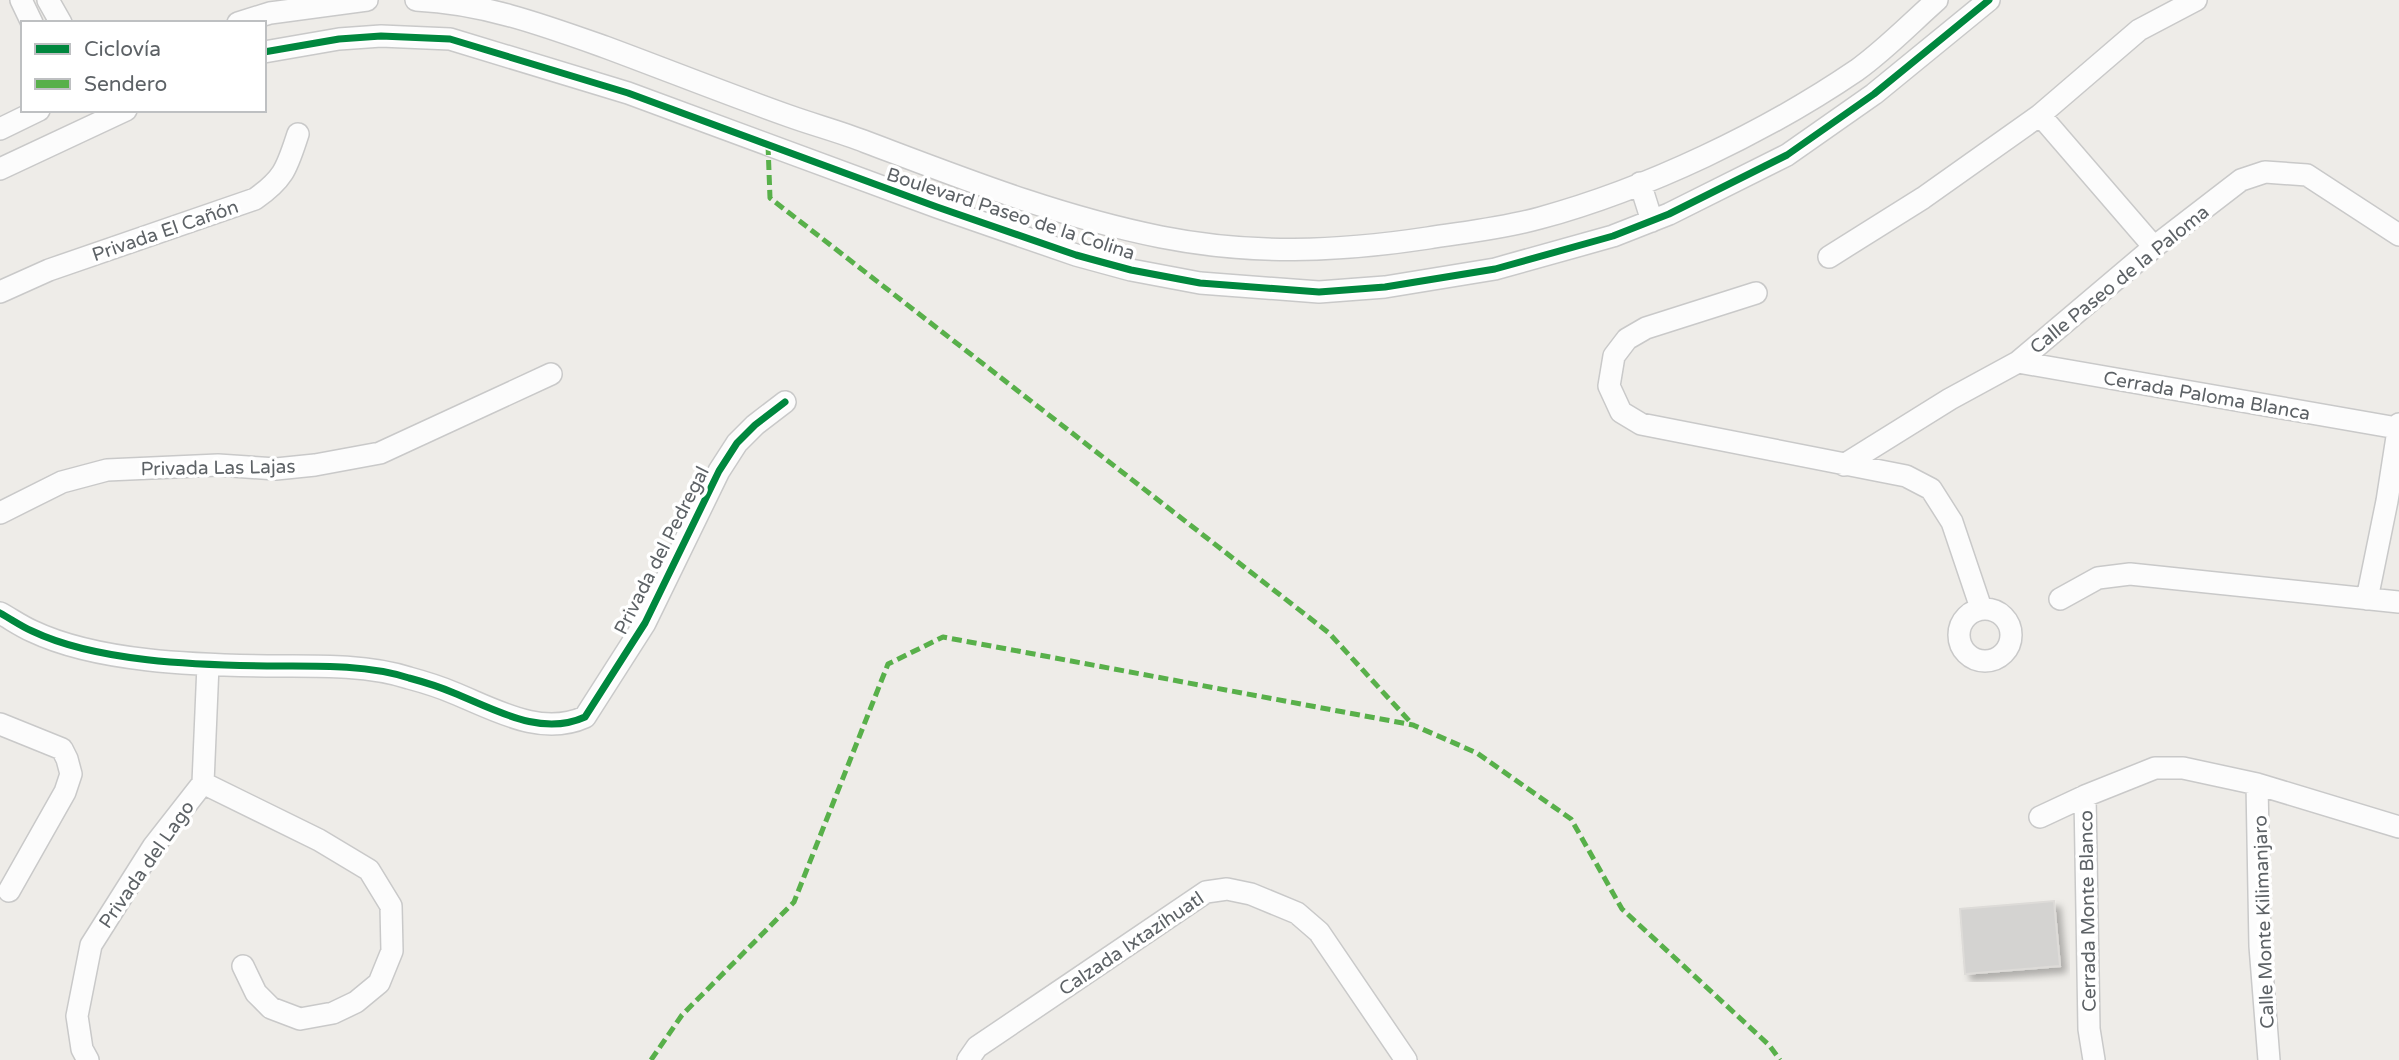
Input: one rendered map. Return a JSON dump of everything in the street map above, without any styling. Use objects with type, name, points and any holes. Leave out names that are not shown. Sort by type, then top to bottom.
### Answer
[{"type":"street","points":[[21,0],[31,21]]},
{"type":"street","points":[[48,0],[60,21]]},
{"type":"street","points":[[244,21],[270,13],[368,0]]},
{"type":"street","name":"Boulevard Paseo de la Colina","points":[[416,0],[452,2],[484,8],[562,31],[789,116],[864,141],[979,186],[1060,212],[1165,238],[1254,249],[1306,251],[1350,249],[1500,227],[1540,218],[1640,183],[1714,152],[1810,99],[1860,67],[1937,0]]},
{"type":"street","name":"Boulevard Paseo de la Colina","points":[[266,52],[339,39],[381,36],[450,38],[628,93],[924,203],[1076,255],[1131,270],[1200,283],[1319,292],[1385,287],[1495,269],[1613,236],[1653,220],[1787,155],[1874,94],[1989,0]]},
{"type":"street","points":[[1829,257],[1923,198],[2040,115],[2139,30],[2196,0]]},
{"type":"street","points":[[0,129],[35,112]]},
{"type":"street","points":[[0,169],[79,120],[115,113]]},
{"type":"street","points":[[2040,115],[2154,247]]},
{"type":"street","name":"Privada El Cañón","points":[[0,292],[49,270],[255,199],[270,189],[284,174],[298,134]]},
{"type":"street","name":"Calle Paseo de la Paloma","points":[[1844,466],[1950,399],[2018,362],[2154,247],[2241,180],[2264,172],[2307,175],[2399,235]]},
{"type":"street","points":[[1640,183],[1653,220]]},
{"type":"street","points":[[1756,293],[1646,328],[1627,339],[1614,356],[1609,386],[1621,411],[1641,424],[1844,466],[1906,476],[1931,489],[1952,522],[1980,608]]},
{"type":"street","name":"Cerrada Paloma Blanca","points":[[2018,362],[2398,426],[2387,501],[2367,599]]},
{"type":"street","name":"Privada Las Lajas","points":[[0,513],[62,482],[107,470],[218,465],[276,469],[380,453],[551,374]]},
{"type":"street","name":"Privada del Pedregal","points":[[0,613],[34,632],[120,655],[208,665],[355,668],[405,676],[516,719],[547,725],[569,724],[585,717],[645,623],[719,471],[737,443],[785,402]]},
{"type":"street","points":[[2060,599],[2098,578],[2130,574],[2399,603]]},
{"type":"street","name":"Privada del Lago","points":[[88,1060],[82,1049],[77,1016],[91,945],[153,847],[203,783],[208,665]]},
{"type":"street","points":[[0,724],[62,748],[71,774],[65,792],[9,891]]},
{"type":"street","name":"Cerrada Monte Blanco","points":[[2094,1060],[2090,1029],[2085,796],[2155,768],[2183,768],[2257,784],[2399,827]]},
{"type":"street","points":[[203,783],[319,840],[369,870],[391,906],[392,951],[379,983],[355,1002],[333,1013],[300,1018],[271,1009],[256,993],[243,966]]},
{"type":"street","name":"Calle Monte Kilimanjaro","points":[[2257,784],[2260,946],[2269,1060]]},
{"type":"street","points":[[2040,817],[2085,796]]},
{"type":"street","name":"Calzada Ixtazíhuatl","points":[[968,1060],[977,1047],[1206,892],[1227,889],[1251,894],[1297,913],[1319,932],[1406,1060]]},
{"type":"building","points":[[2054,901],[2060,966],[1965,974],[1960,909]]},
{"type":"marked path","points":[[768,145],[770,198],[1329,633],[1413,725]]},
{"type":"marked path","points":[[651,1060],[682,1015],[794,902],[888,664],[943,637],[1413,725],[1477,753],[1571,819],[1622,909],[1769,1045],[1780,1060]]},
{"type":"cycle path","points":[[266,52],[339,39],[381,36],[450,39],[628,93],[937,207],[1076,255],[1131,270],[1200,283],[1319,292],[1385,287],[1495,269],[1613,236],[1669,214],[1787,155],[1874,94],[1989,0]]},
{"type":"cycle path","points":[[0,613],[28,629],[58,641],[116,655],[179,663],[375,670],[438,687],[519,719],[535,723],[568,722],[585,717],[645,623],[719,471],[737,443],[785,402]]}]
